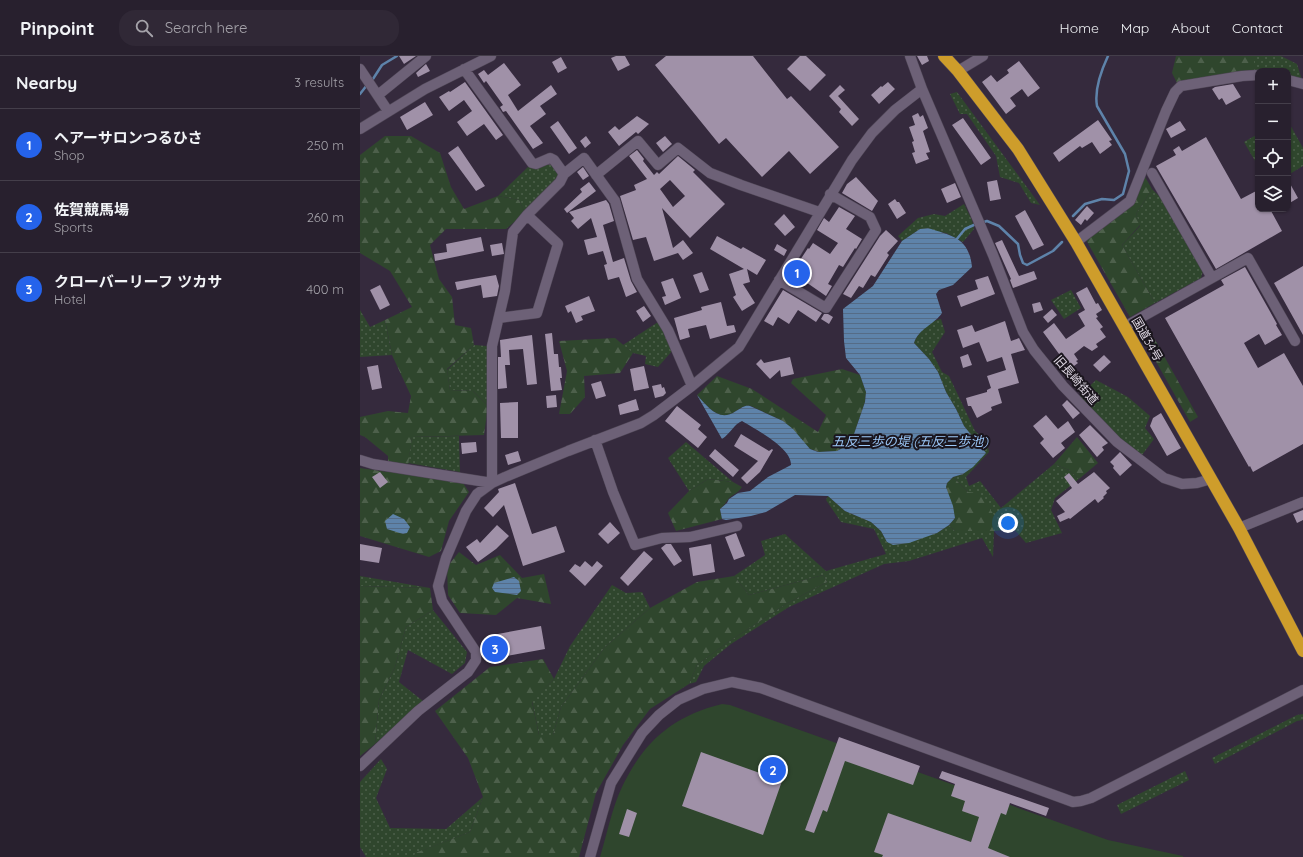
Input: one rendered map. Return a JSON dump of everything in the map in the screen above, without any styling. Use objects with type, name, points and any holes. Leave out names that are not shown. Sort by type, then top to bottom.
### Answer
[{"type":"highway","name":"国道34号","points":[[944,56],[958,71],[1018,149],[1076,242],[1240,528],[1303,651]]},
{"type":"street","points":[[375,91],[426,56]]},
{"type":"street","points":[[360,129],[424,89],[491,56]]},
{"type":"street","points":[[360,766],[418,711],[468,672],[476,660],[476,652],[442,601],[438,586],[446,558],[466,511],[477,494],[492,483],[595,440],[641,423],[692,386],[739,347],[819,212],[852,160],[872,133],[895,110],[922,89],[910,56]]},
{"type":"street","points":[[958,71],[983,56]]},
{"type":"street","points":[[360,69],[388,111]]},
{"type":"street","points":[[464,69],[532,163],[536,164],[550,158],[554,160],[564,174]]},
{"type":"street","points":[[1076,242],[1130,201],[1166,111],[1175,92],[1181,86],[1255,75]]},
{"type":"street","points":[[1291,81],[1303,84]]},
{"type":"street","name":"旧長崎街道","points":[[922,89],[977,217],[1023,332],[1034,350],[1063,386],[1092,418],[1117,442],[1164,478],[1182,484],[1197,483],[1211,479]]},
{"type":"street","points":[[596,175],[638,141],[658,164],[678,148],[710,173],[819,212]]},
{"type":"street","points":[[492,483],[492,346],[505,291],[513,232],[527,215],[560,182],[564,174],[584,158],[615,201],[637,279],[668,330],[692,386]]},
{"type":"street","points":[[1152,173],[1212,278]]},
{"type":"street","points":[[779,280],[826,308],[876,230],[870,217],[830,194]]},
{"type":"street","points":[[498,318],[537,313],[558,244],[527,215]]},
{"type":"street","points":[[1124,327],[1248,258],[1295,341]]},
{"type":"street","points":[[595,440],[613,492],[635,544],[662,538],[690,537],[737,526]]},
{"type":"street","points":[[360,460],[373,464],[492,483]]},
{"type":"street","points":[[1240,528],[1303,502]]},
{"type":"street","points":[[590,857],[611,783],[642,733],[659,715],[678,700],[703,689],[732,682],[761,688],[1073,802],[1090,798],[1303,690]]},
{"type":"green space","points":[[1176,56],[1254,56],[1254,70],[1178,85],[1172,73]]},
{"type":"green space","points":[[1254,56],[1281,56],[1297,64],[1302,80],[1291,78],[1291,68],[1255,68],[1254,70]]},
{"type":"green space","points":[[957,92],[1040,205],[1031,203],[1019,183],[1000,177],[996,156],[967,114],[960,114],[950,94]]},
{"type":"green space","points":[[1291,126],[1303,148],[1303,166],[1291,173]]},
{"type":"green space","points":[[385,136],[411,136],[440,153],[451,187],[464,209],[498,196],[519,200],[525,213],[506,229],[446,229],[430,245],[439,279],[452,297],[455,325],[471,328],[474,345],[447,369],[450,390],[473,391],[488,406],[484,435],[412,437],[407,473],[463,483],[469,492],[449,521],[441,551],[429,557],[360,536],[360,468],[388,472],[388,456],[365,437],[360,435],[360,417],[388,411],[408,413],[411,396],[392,355],[385,320],[412,307],[390,271],[360,253],[360,155]]},
{"type":"green space","points":[[1255,136],[1255,161],[1244,142]]},
{"type":"green space","points":[[551,164],[561,175],[525,213],[519,200],[498,196],[529,166]]},
{"type":"green space","points":[[1144,175],[1152,189],[1136,214],[1140,225],[1122,245],[1155,303],[1130,317],[1086,240],[1133,203]]},
{"type":"green space","points":[[1152,189],[1164,201],[1203,271],[1201,278],[1155,303],[1122,245],[1140,226],[1136,214]]},
{"type":"green space","points":[[964,204],[972,220],[974,229],[963,242],[946,233],[920,229],[902,241],[898,236],[918,218],[934,214],[945,216]]},
{"type":"green space","points":[[1071,290],[1081,308],[1064,319],[1051,300]]},
{"type":"green space","points":[[360,310],[370,327],[385,320],[392,355],[360,357]]},
{"type":"green space","points":[[941,319],[945,332],[932,352],[942,372],[949,376],[975,431],[987,442],[989,452],[966,477],[969,486],[980,481],[1001,508],[1054,464],[1069,470],[1079,479],[1055,498],[1051,510],[1062,533],[1026,543],[1014,529],[994,531],[993,557],[982,538],[909,561],[884,564],[789,607],[731,644],[704,666],[696,682],[689,684],[697,665],[728,642],[786,604],[827,582],[823,575],[749,595],[734,576],[765,555],[761,541],[785,534],[826,571],[886,554],[874,529],[841,522],[826,500],[828,496],[845,511],[871,522],[881,531],[887,542],[937,533],[949,525],[955,531],[968,492],[953,477],[963,474],[986,453],[964,426],[946,392],[938,372],[929,359],[914,343],[918,335],[925,328],[933,322]]},
{"type":"green space","points":[[658,322],[673,350],[658,367],[645,364],[646,356],[633,353],[623,345]]},
{"type":"green space","points":[[615,338],[633,353],[620,373],[584,376],[585,397],[570,414],[559,414],[567,371],[559,341]]},
{"type":"green space","points":[[1154,338],[1198,417],[1190,422],[1145,342]]},
{"type":"green space","points":[[474,345],[487,346],[488,406],[473,391],[450,390],[447,370]]},
{"type":"green space","points":[[842,369],[860,375],[866,392],[865,402],[854,434],[848,445],[837,451],[819,452],[810,449],[783,421],[751,406],[743,407],[730,414],[719,414],[714,412],[697,395],[717,376],[752,389],[818,432],[826,415],[791,383],[793,379]]},
{"type":"green space","points":[[1096,380],[1128,397],[1150,416],[1145,428],[1154,439],[1142,455],[1117,436],[1079,396]]},
{"type":"green space","points":[[459,436],[460,472],[408,463],[412,437]]},
{"type":"green space","points":[[1077,437],[1098,463],[1079,479],[1069,470],[1054,464]]},
{"type":"green space","points":[[686,442],[733,482],[708,479],[689,491],[668,458]]},
{"type":"green space","points":[[953,477],[968,492],[979,493],[998,521],[994,531],[955,531],[949,525],[955,518],[946,487],[947,483]]},
{"type":"green space","points":[[708,479],[733,482],[742,487],[729,498],[720,509],[722,519],[676,531],[668,513],[689,491]]},
{"type":"green space","points":[[459,552],[476,565],[500,555],[522,578],[544,574],[551,604],[517,598],[496,615],[460,613],[448,595],[447,567]]},
{"type":"green space","points":[[823,575],[827,582],[786,604],[728,642],[697,665],[689,684],[650,709],[623,745],[596,793],[579,857],[414,857],[415,853],[470,832],[483,797],[468,758],[435,711],[490,667],[543,659],[554,679],[532,702],[539,735],[553,735],[561,707],[605,647],[650,608],[697,582],[734,576],[749,595]]},
{"type":"green space","points":[[360,576],[430,588],[360,586]]},
{"type":"green space","points":[[612,585],[626,593],[642,592],[650,608],[605,647],[561,707],[553,735],[539,735],[532,701],[554,679],[570,646]]},
{"type":"green space","points":[[360,586],[430,588],[433,610],[406,627],[395,667],[379,700],[375,744],[360,756]]},
{"type":"green space","points":[[433,610],[467,652],[465,663],[452,674],[408,650],[399,682],[423,701],[375,744],[379,700],[395,667],[406,627]]},
{"type":"green space","points":[[722,704],[730,705],[1108,840],[1183,857],[600,857],[618,795],[640,756],[650,744],[675,723],[705,709]]},
{"type":"green space","points":[[1303,714],[1303,720],[1297,721],[1215,764],[1212,758],[1297,715]]},
{"type":"green space","points":[[381,759],[387,769],[376,798],[390,828],[446,829],[483,797],[470,832],[416,853],[414,857],[366,857],[360,847],[360,782]]},
{"type":"green space","points":[[1185,771],[1189,780],[1121,814],[1117,805]]},
{"type":"water","name":"五反三歩の堤 (五反三歩池)","points":[[928,228],[952,236],[963,244],[970,257],[972,267],[953,285],[939,290],[936,294],[942,313],[919,334],[914,343],[929,359],[938,372],[946,392],[964,426],[986,453],[973,467],[963,474],[953,477],[947,483],[946,487],[953,506],[955,518],[949,525],[937,533],[909,543],[893,545],[887,542],[881,531],[871,522],[845,511],[828,496],[795,495],[766,512],[726,520],[722,519],[720,509],[729,499],[738,493],[750,491],[768,477],[791,465],[790,459],[786,452],[772,440],[742,421],[722,439],[697,395],[714,412],[719,414],[730,414],[745,406],[750,406],[783,421],[793,429],[810,449],[818,452],[837,451],[848,445],[854,434],[865,402],[866,392],[860,375],[846,358],[843,309],[873,286],[902,241],[920,229]]},
{"type":"water","points":[[393,514],[404,519],[410,527],[407,533],[403,534],[387,529],[385,521]]},
{"type":"water","points":[[514,577],[519,581],[521,591],[517,595],[495,592],[492,588],[494,583]]},
{"type":"building","points":[[399,56],[416,56],[404,64]]},
{"type":"building","points":[[616,56],[625,56],[630,65],[618,71],[611,58]]},
{"type":"building","points":[[666,56],[753,56],[787,99],[791,96],[839,147],[810,174],[789,151],[762,177],[726,138],[719,144],[655,65]]},
{"type":"building","points":[[800,56],[806,56],[826,75],[810,91],[787,69]]},
{"type":"building","points":[[917,56],[927,56],[929,61],[922,65]]},
{"type":"building","points":[[561,57],[567,68],[558,73],[552,62]]},
{"type":"building","points":[[1019,61],[1040,88],[1028,97],[1022,89],[1010,98],[1016,106],[1006,114],[982,82],[991,75],[997,82],[1009,73],[1007,70]]},
{"type":"building","points":[[504,63],[521,85],[508,95],[518,111],[551,85],[557,94],[540,106],[546,114],[530,126],[543,143],[533,149],[506,111],[503,112],[500,107],[503,105],[486,81],[484,83],[478,74],[484,70],[488,75]]},
{"type":"building","points":[[426,64],[430,71],[418,77],[416,73]]},
{"type":"building","points":[[465,82],[503,135],[496,140],[484,124],[467,136],[457,122],[472,111],[464,100],[449,111],[439,97]]},
{"type":"building","points":[[888,82],[895,89],[879,104],[871,95]]},
{"type":"building","points":[[1233,84],[1241,97],[1226,105],[1222,98],[1219,100],[1212,89],[1215,87]]},
{"type":"building","points":[[840,85],[845,90],[838,96],[859,119],[852,126],[839,112],[841,109],[829,96]]},
{"type":"building","points":[[425,102],[433,115],[407,130],[400,117]]},
{"type":"building","points":[[918,113],[920,117],[923,115],[928,128],[923,131],[930,152],[926,153],[929,159],[916,164],[912,153],[915,152],[912,142],[914,141],[909,127],[915,125],[912,116]]},
{"type":"building","points":[[637,116],[649,124],[638,134],[636,132],[619,146],[608,132],[615,126],[619,130]]},
{"type":"building","points":[[963,118],[991,158],[981,165],[952,125]]},
{"type":"building","points":[[1098,120],[1112,140],[1109,141],[1112,145],[1100,154],[1092,142],[1082,148],[1080,146],[1059,162],[1053,153]]},
{"type":"building","points":[[558,121],[577,148],[569,154],[550,127]]},
{"type":"building","points":[[1180,121],[1186,130],[1171,138],[1166,129]]},
{"type":"building","points":[[586,136],[591,143],[585,148],[580,141]]},
{"type":"building","points":[[665,136],[672,144],[663,152],[656,143]]},
{"type":"building","points":[[1206,137],[1241,199],[1255,192],[1255,212],[1272,212],[1282,231],[1216,269],[1156,166],[1176,155],[1173,150],[1179,146],[1182,151]]},
{"type":"building","points":[[458,146],[485,186],[476,191],[448,153]]},
{"type":"building","points":[[637,150],[644,159],[643,161],[654,175],[657,172],[659,174],[678,156],[695,170],[693,172],[725,204],[690,238],[662,208],[673,248],[683,240],[693,253],[683,260],[678,253],[654,261],[646,237],[633,240],[620,196],[636,190],[634,185],[647,179],[629,156]],"holes":[[[670,180],[685,196],[673,207],[660,189]]]},
{"type":"building","points":[[583,167],[589,176],[583,180],[577,172]]},
{"type":"building","points":[[856,177],[878,201],[872,211],[842,193],[847,184]]},
{"type":"building","points":[[997,180],[1001,199],[990,201],[987,182]]},
{"type":"building","points":[[589,182],[596,191],[567,213],[564,209],[582,192],[580,189]]},
{"type":"building","points":[[955,183],[961,197],[947,203],[941,189]]},
{"type":"building","points":[[1291,185],[1298,198],[1291,202]]},
{"type":"building","points":[[895,199],[899,202],[906,213],[897,219],[888,204]]},
{"type":"building","points":[[606,200],[609,204],[614,221],[603,225],[613,262],[624,258],[631,281],[637,292],[626,297],[619,277],[608,280],[604,265],[607,264],[603,251],[588,255],[584,240],[597,237],[591,218],[578,229],[571,221],[574,218],[569,212]]},
{"type":"building","points":[[1087,206],[1094,213],[1087,221],[1085,219],[1081,225],[1075,220]]},
{"type":"building","points":[[839,207],[855,216],[846,229],[862,239],[843,267],[839,265],[828,284],[832,286],[826,296],[800,278],[797,283],[789,277],[808,248],[809,249],[813,243],[830,254],[838,243],[817,230],[824,218],[829,222]]},
{"type":"building","points":[[1025,210],[1044,245],[1033,250],[1015,216]]},
{"type":"building","points":[[784,214],[795,227],[785,236],[774,224]]},
{"type":"building","points":[[886,230],[898,241],[887,253],[889,255],[875,277],[871,275],[863,288],[859,286],[851,298],[843,294],[880,236]]},
{"type":"building","points":[[717,236],[741,249],[743,247],[766,260],[757,275],[747,269],[750,282],[743,284],[755,303],[742,311],[733,297],[736,295],[729,274],[744,269],[710,249]]},
{"type":"building","points":[[481,237],[484,251],[435,261],[434,254],[447,252],[446,244]]},
{"type":"building","points":[[1002,240],[1019,276],[1034,271],[1037,279],[1013,288],[1011,279],[995,243]]},
{"type":"building","points":[[502,243],[504,254],[492,256],[490,245]]},
{"type":"building","points":[[777,244],[787,250],[784,256],[774,250]]},
{"type":"building","points":[[1303,266],[1303,335],[1274,283]]},
{"type":"building","points":[[1245,267],[1282,335],[1265,345],[1259,334],[1244,343],[1258,368],[1284,353],[1303,386],[1303,444],[1253,472],[1165,318],[1224,285],[1221,280]]},
{"type":"building","points":[[702,272],[709,290],[700,293],[693,275]]},
{"type":"building","points":[[496,275],[499,286],[497,296],[483,298],[481,285],[457,290],[455,282]]},
{"type":"building","points":[[988,276],[995,294],[961,307],[957,296],[978,289],[975,280]]},
{"type":"building","points":[[673,278],[681,298],[665,305],[662,297],[666,296],[661,282]]},
{"type":"building","points":[[380,285],[390,305],[380,310],[370,290]]},
{"type":"building","points":[[1087,287],[1096,304],[1098,303],[1102,310],[1096,314],[1098,317],[1096,318],[1103,327],[1100,329],[1106,337],[1096,344],[1098,347],[1092,351],[1084,346],[1074,354],[1078,360],[1076,361],[1078,363],[1070,369],[1043,332],[1054,323],[1066,339],[1085,326],[1078,314],[1085,310],[1076,293]]},
{"type":"building","points":[[783,290],[822,313],[816,322],[798,310],[789,324],[778,317],[773,326],[764,321]]},
{"type":"building","points":[[589,296],[595,311],[581,316],[583,320],[576,323],[571,311],[568,313],[565,306]]},
{"type":"building","points":[[721,302],[727,326],[734,325],[736,332],[710,339],[706,325],[688,329],[690,337],[680,340],[674,318],[702,310],[701,307]]},
{"type":"building","points":[[1040,302],[1043,310],[1034,313],[1032,304]]},
{"type":"building","points":[[644,306],[651,316],[643,322],[636,311]]},
{"type":"building","points":[[1052,309],[1057,315],[1048,323],[1043,317]]},
{"type":"building","points":[[824,314],[828,314],[833,317],[829,324],[821,319]]},
{"type":"building","points":[[1005,321],[1011,341],[1019,338],[1025,350],[1011,354],[1019,383],[998,389],[1002,403],[991,407],[992,410],[977,418],[971,406],[968,406],[966,398],[987,392],[987,390],[991,388],[987,376],[1006,370],[1002,357],[987,362],[979,342],[963,348],[957,330],[972,325],[975,332]]},
{"type":"building","points":[[552,333],[554,354],[558,354],[559,367],[561,367],[562,378],[560,378],[562,390],[551,391],[545,334]]},
{"type":"building","points":[[532,335],[537,384],[527,385],[523,349],[509,350],[510,365],[505,365],[507,388],[498,389],[498,357],[501,357],[500,340]]},
{"type":"building","points":[[968,354],[972,365],[963,368],[960,357]]},
{"type":"building","points":[[1104,355],[1111,362],[1100,372],[1093,365]]},
{"type":"building","points":[[790,357],[794,374],[781,377],[780,370],[770,379],[756,364],[761,359],[764,363]]},
{"type":"building","points":[[378,365],[382,388],[372,390],[367,367]]},
{"type":"building","points":[[644,366],[649,388],[634,391],[630,369]]},
{"type":"building","points":[[601,381],[606,396],[596,399],[591,384]]},
{"type":"building","points":[[661,384],[666,393],[663,396],[655,398],[652,386]]},
{"type":"building","points":[[556,395],[557,407],[547,408],[546,396]]},
{"type":"building","points":[[636,399],[639,410],[620,415],[618,405]]},
{"type":"building","points":[[1067,400],[1080,413],[1073,419],[1062,405]]},
{"type":"building","points":[[518,402],[518,438],[501,438],[500,403]]},
{"type":"building","points":[[677,406],[701,425],[698,429],[707,437],[698,448],[665,421]]},
{"type":"building","points":[[1161,413],[1181,448],[1167,456],[1150,426],[1153,418]]},
{"type":"building","points":[[1046,415],[1058,429],[1068,421],[1075,432],[1061,443],[1065,448],[1053,458],[1040,443],[1044,439],[1033,426]]},
{"type":"building","points":[[1090,425],[1108,443],[1102,447],[1104,450],[1097,457],[1079,435]]},
{"type":"building","points":[[741,434],[769,451],[772,449],[773,450],[760,472],[747,484],[741,478],[758,461],[734,446]]},
{"type":"building","points":[[476,442],[477,452],[462,454],[461,443]]},
{"type":"building","points":[[715,449],[739,470],[733,477],[709,456]]},
{"type":"building","points":[[518,451],[521,461],[508,465],[505,455]]},
{"type":"building","points":[[1120,452],[1132,465],[1120,476],[1110,462]]},
{"type":"building","points":[[380,472],[388,482],[380,488],[372,477]]},
{"type":"building","points":[[1094,472],[1110,488],[1106,491],[1107,493],[1103,497],[1104,498],[1098,503],[1095,499],[1070,519],[1069,518],[1060,522],[1057,516],[1065,512],[1056,501],[1072,488],[1064,477],[1069,473],[1078,484]]},
{"type":"building","points":[[515,483],[532,534],[556,526],[565,552],[523,566],[504,505],[493,517],[484,508],[499,492],[498,489]]},
{"type":"building","points":[[1303,510],[1303,520],[1297,523],[1293,514]]},
{"type":"building","points":[[610,522],[620,533],[608,544],[598,534]]},
{"type":"building","points":[[497,525],[509,536],[496,549],[478,562],[466,547],[477,539],[480,543]]},
{"type":"building","points":[[736,533],[745,556],[734,560],[725,537]]},
{"type":"building","points":[[360,544],[382,548],[379,563],[360,560]]},
{"type":"building","points":[[666,544],[671,544],[682,561],[674,566],[661,548]]},
{"type":"building","points":[[711,544],[715,572],[693,576],[689,548]]},
{"type":"building","points":[[644,551],[653,559],[628,586],[620,578]]},
{"type":"building","points":[[585,561],[592,567],[597,561],[603,566],[585,586],[569,571],[575,564],[580,567]]},
{"type":"building","points":[[541,626],[545,649],[491,659],[487,636]]},
{"type":"building","points":[[839,737],[920,766],[913,785],[845,761],[827,812],[823,810],[814,833],[805,830]]},
{"type":"building","points":[[701,752],[782,781],[763,835],[682,806]]},
{"type":"building","points":[[942,771],[1049,808],[1046,816],[1010,803],[1006,815],[1001,813],[988,848],[1010,857],[882,857],[883,855],[874,852],[888,813],[971,842],[979,817],[962,811],[965,801],[951,796],[955,784],[939,778]]},
{"type":"building","points":[[627,809],[637,813],[629,837],[619,834]]},
{"type":"waterway","points":[[371,82],[382,65],[397,56]]},
{"type":"waterway","points":[[1073,216],[1085,204],[1102,199],[1114,200],[1123,194],[1129,171],[1125,154],[1097,106],[1097,87],[1108,56]]},
{"type":"waterway","points":[[360,94],[367,85]]},
{"type":"waterway","points":[[981,223],[987,221],[999,226],[1018,244],[1023,263],[1027,265],[1053,251],[1062,242]]},
{"type":"waterway","points":[[956,240],[965,229],[976,224]]},
{"type":"place","name":"ヘアーサロンつるひさ","points":[[797,273]]},
{"type":"place","name":"クローバーリーフ ツカサ","points":[[495,649]]},
{"type":"place","name":"佐賀競馬場","points":[[773,770]]}]
